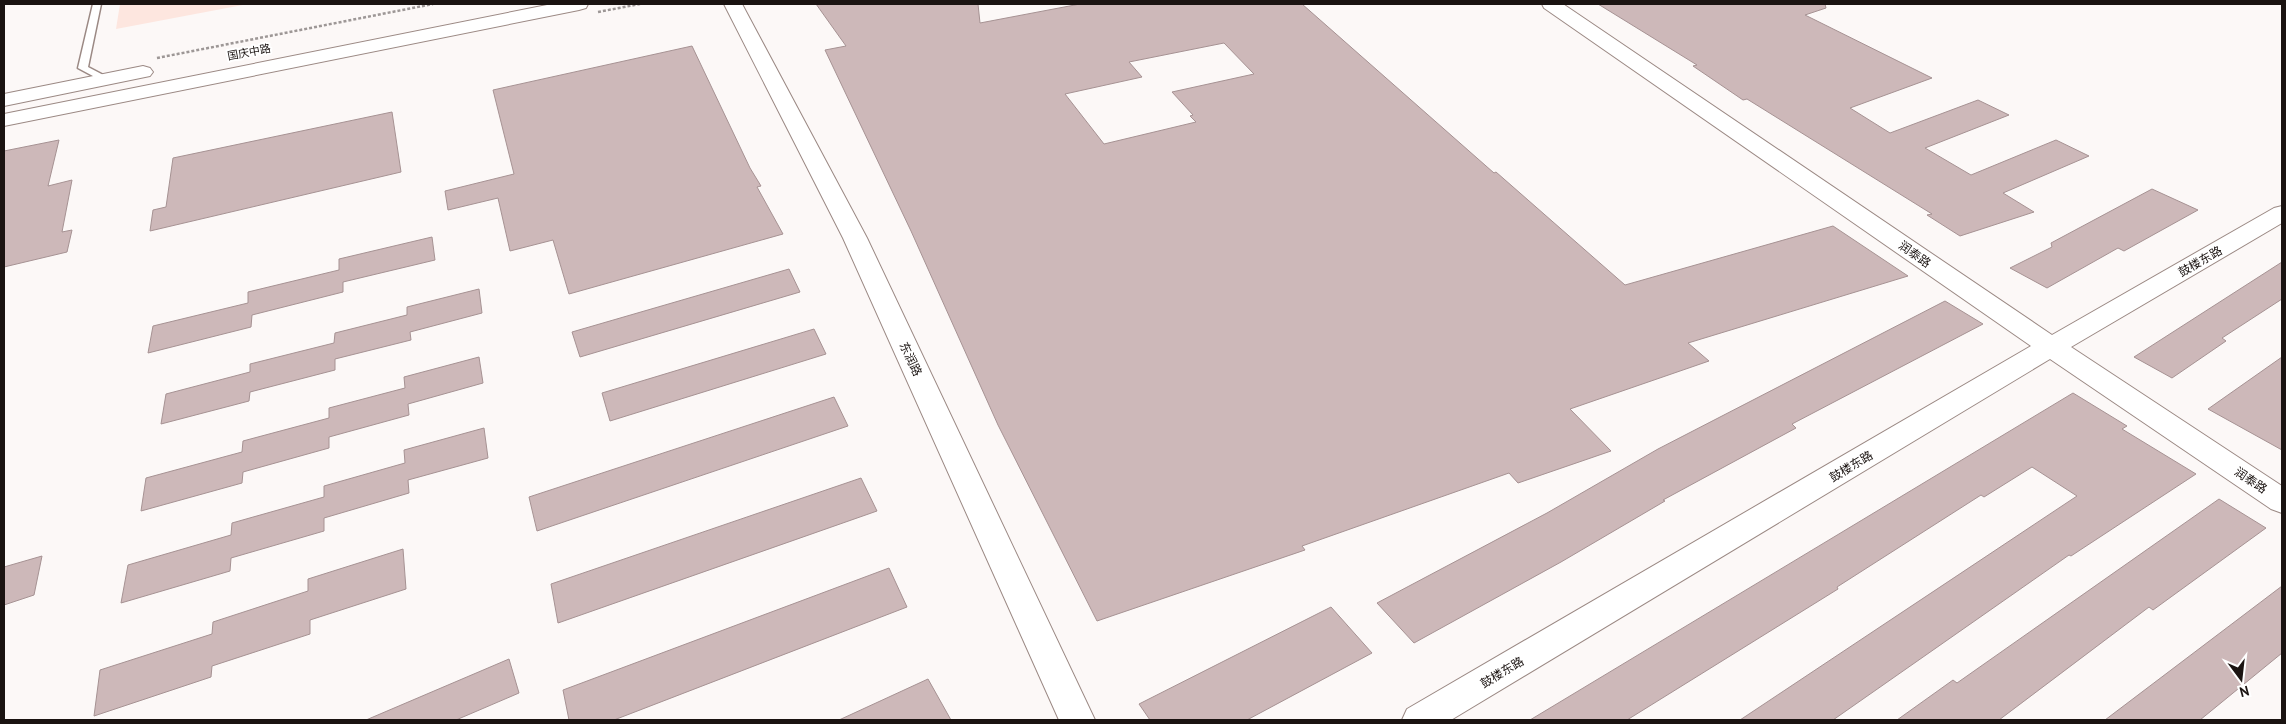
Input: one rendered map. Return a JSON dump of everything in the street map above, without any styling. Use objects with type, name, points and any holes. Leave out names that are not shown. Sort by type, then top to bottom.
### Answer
[{"type":"street","name":"国庆中路","points":[[4,100],[468,6],[493,4]]},
{"type":"street","points":[[4,120],[579,4]]},
{"type":"street","name":"东润路","points":[[733,4],[855,238],[1077,720]]},
{"type":"street","name":"润泰路","points":[[1551,4],[2051,347],[2282,501]]},
{"type":"street","name":"鼓楼东路","points":[[1420,720],[2051,347],[2282,213]]},
{"type":"lane","points":[[97,4],[83,68],[106,80]]},
{"type":"path","points":[[156,58],[433,4]]},
{"type":"shaded area","points":[[120,4],[248,4],[116,29]]},
{"type":"building","points":[[816,4],[978,4],[980,23],[1080,4],[1302,4],[1625,285],[1833,226],[1908,276],[1688,343],[1709,361],[1570,409],[1611,451],[1518,483],[1509,473],[1302,546],[1305,550],[1097,621],[998,425],[911,231],[825,50],[846,46]],"holes":[[[1224,43],[1254,74],[1172,92],[1193,115],[1190,116],[1196,122],[1104,144],[1065,94],[1142,77],[1129,62]]]},
{"type":"building","points":[[1598,4],[1825,4],[1826,8],[1805,15],[1932,78],[1850,108],[1890,133],[1978,100],[2009,115],[1925,148],[1971,175],[2056,140],[2089,156],[2003,193],[2034,212],[1960,236],[1927,215],[1932,214],[1747,99],[1743,100],[1693,66],[1697,65]]},
{"type":"building","points":[[692,46],[750,168],[761,186],[757,187],[783,234],[569,294],[553,240],[510,251],[498,198],[448,210],[445,191],[514,174],[493,90]]},
{"type":"building","points":[[392,112],[401,172],[150,231],[153,210],[166,207],[173,158]]},
{"type":"building","points":[[59,140],[48,186],[72,180],[62,232],[72,230],[67,252],[4,267],[4,151]]},
{"type":"building","points":[[2152,189],[2198,210],[2124,251],[2118,248],[2047,288],[2010,268],[2052,247],[2051,243]]},
{"type":"building","points":[[432,237],[435,260],[343,282],[343,292],[252,315],[251,327],[148,353],[153,326],[248,303],[248,292],[339,270],[339,259]]},
{"type":"building","points":[[2282,262],[2282,299],[2222,338],[2226,341],[2172,378],[2134,357]]},
{"type":"building","points":[[789,269],[800,292],[580,357],[572,332]]},
{"type":"building","points":[[479,289],[482,313],[410,332],[411,340],[335,359],[335,370],[250,392],[249,401],[161,424],[166,394],[250,372],[250,364],[334,343],[335,333],[407,315],[407,307]]},
{"type":"building","points":[[1945,301],[1983,324],[1792,424],[1796,428],[1663,500],[1665,501],[1561,562],[1414,643],[1377,603],[1547,513],[1658,449]]},
{"type":"building","points":[[814,329],[826,354],[610,421],[602,393]]},
{"type":"building","points":[[479,357],[483,383],[408,404],[409,415],[329,437],[329,448],[243,472],[242,483],[141,511],[146,478],[242,452],[243,441],[329,418],[329,408],[405,388],[404,377]]},
{"type":"building","points":[[2282,357],[2282,450],[2208,409]]},
{"type":"building","points":[[2073,393],[2127,426],[2122,429],[2196,474],[2071,556],[2069,555],[1833,720],[1740,720],[2077,496],[2032,467],[1984,497],[1981,495],[1837,587],[1838,589],[1627,720],[1530,720]]},
{"type":"building","points":[[834,397],[848,426],[537,531],[529,497]]},
{"type":"building","points":[[484,428],[488,458],[408,480],[409,493],[324,518],[324,531],[231,558],[230,571],[121,603],[128,565],[231,535],[232,523],[324,497],[324,486],[405,463],[404,450]]},
{"type":"building","points":[[861,478],[877,511],[558,623],[551,584]]},
{"type":"building","points":[[2219,499],[2266,528],[2153,610],[2149,607],[1999,720],[1897,720],[1953,680],[1957,683]]},
{"type":"building","points":[[403,549],[406,589],[310,620],[310,634],[212,666],[211,677],[94,716],[100,670],[212,634],[213,622],[308,591],[308,579]]},
{"type":"building","points":[[42,556],[34,595],[4,605],[4,567]]},
{"type":"building","points":[[889,568],[907,607],[614,720],[569,720],[563,690]]},
{"type":"building","points":[[2282,586],[2282,653],[2200,720],[2105,720]]},
{"type":"building","points":[[1331,607],[1372,653],[1247,720],[1150,720],[1139,704]]},
{"type":"building","points":[[509,659],[519,693],[456,720],[366,720]]},
{"type":"building","points":[[928,679],[951,720],[839,720]]}]
